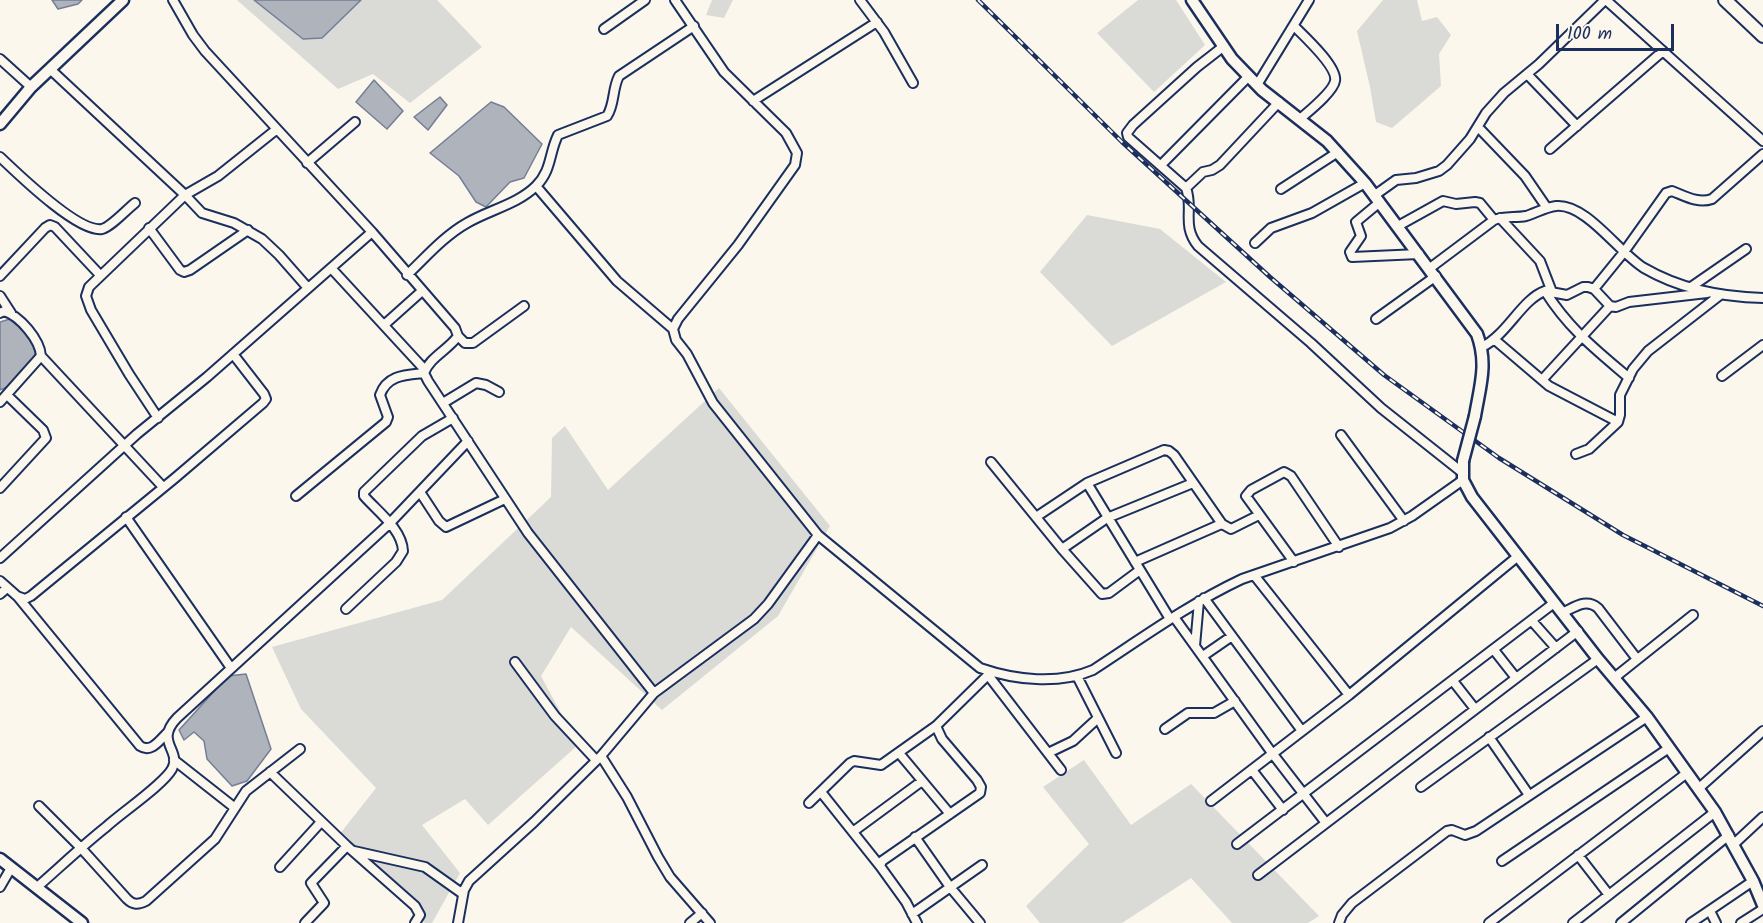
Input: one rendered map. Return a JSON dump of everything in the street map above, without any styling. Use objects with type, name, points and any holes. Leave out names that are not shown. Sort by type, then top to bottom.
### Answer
[{"type":"main road","points":[[2,118],[31,87],[123,0]]},
{"type":"main road","points":[[1192,0],[1232,59],[1253,81],[1338,152],[1365,183],[1477,334],[1482,347],[1484,363],[1463,461],[1463,476],[1472,497],[1598,659],[1647,717],[1716,812],[1753,881],[1763,907]]},
{"type":"main road","points":[[1725,0],[1763,36]]},
{"type":"main road","points":[[0,859],[82,923]]},
{"type":"street","points":[[173,0],[205,51],[372,232],[455,328],[458,336],[465,343],[473,343],[524,306]]},
{"type":"street","points":[[604,29],[645,0]]},
{"type":"street","points":[[673,329],[678,319],[738,245],[795,165],[797,153],[786,133],[724,72],[675,0]]},
{"type":"street","points":[[860,0],[877,22],[913,82]]},
{"type":"street","points":[[1161,165],[1253,81],[1294,26],[1310,0]]},
{"type":"street","points":[[1419,254],[1352,257],[1350,252],[1360,236],[1356,222],[1396,180],[1416,178],[1438,171],[1460,153],[1496,101],[1606,0],[1763,141]]},
{"type":"street","points":[[753,101],[877,22]]},
{"type":"street","points":[[408,275],[459,228],[536,186],[550,164],[554,142],[558,135],[607,116],[612,109],[614,84],[619,76],[694,26]]},
{"type":"street","points":[[1294,26],[1330,65],[1335,75],[1332,88],[1300,119]]},
{"type":"street","points":[[536,186],[617,281],[673,329],[676,340],[687,354],[712,403],[802,518],[818,535],[963,655],[990,674],[1032,679],[1080,675],[1093,670],[1201,600],[1254,575],[1365,538],[1404,521],[1463,476],[1381,408],[1311,343],[1198,246],[1189,229],[1187,216],[1189,196],[1186,188],[1128,137],[1129,129],[1197,67],[1224,46]]},
{"type":"street","points":[[1550,149],[1663,51]]},
{"type":"street","points":[[0,59],[31,87]]},
{"type":"street","points":[[50,69],[202,213],[234,223],[270,245],[308,288]]},
{"type":"street","points":[[1527,74],[1577,126]]},
{"type":"street","points":[[1186,188],[1203,171],[1212,170],[1220,165],[1279,102]]},
{"type":"street","points":[[307,163],[355,122]]},
{"type":"street","points":[[1478,127],[1525,176],[1547,208]]},
{"type":"street","points":[[158,418],[91,310],[86,296],[88,287],[185,195],[218,176],[276,129]]},
{"type":"street","points":[[1281,189],[1338,152]]},
{"type":"street","points":[[1594,289],[1666,193],[1672,191],[1704,202],[1712,199],[1763,154]]},
{"type":"street","points":[[0,157],[42,197],[91,227],[100,229],[107,226],[135,203]]},
{"type":"street","points":[[1255,243],[1271,228],[1312,213],[1365,183]]},
{"type":"street","points":[[1398,226],[1443,201],[1456,204],[1480,203],[1540,261],[1558,312],[1581,337],[1629,378]]},
{"type":"street","points":[[1376,319],[1497,219],[1523,216],[1557,206],[1586,216],[1624,252],[1646,268],[1691,287],[1715,294]]},
{"type":"street","points":[[0,276],[50,225],[55,227],[100,275]]},
{"type":"street","points":[[149,228],[180,270],[184,272],[248,230]]},
{"type":"street","points":[[0,558],[125,445],[372,232]]},
{"type":"street","points":[[1691,287],[1746,249]]},
{"type":"street","points":[[331,268],[425,371],[442,403],[528,533],[654,693]]},
{"type":"street","points":[[1482,347],[1495,340],[1535,297],[1549,291],[1567,295],[1583,287],[1594,289],[1610,306],[1616,307],[1629,302],[1715,294],[1763,298]]},
{"type":"street","points":[[384,325],[422,291]]},
{"type":"street","points":[[1576,454],[1589,449],[1618,422],[1620,395],[1633,369],[1648,351],[1715,294]]},
{"type":"street","points":[[0,296],[10,313]]},
{"type":"street","points":[[1542,380],[1610,306]]},
{"type":"street","points":[[0,313],[4,311],[17,318],[36,341],[41,356],[163,487]]},
{"type":"street","points":[[425,371],[427,365],[458,336]]},
{"type":"street","points":[[1495,340],[1561,393],[1618,422]]},
{"type":"street","points":[[1722,376],[1763,345]]},
{"type":"street","points":[[17,596],[25,599],[31,596],[266,399],[232,354]]},
{"type":"street","points":[[0,402],[41,356]]},
{"type":"street","points":[[296,496],[386,422],[387,412],[380,395],[386,384],[397,376],[425,371]]},
{"type":"street","points":[[442,403],[476,383],[499,392]]},
{"type":"street","points":[[0,488],[46,438],[43,430],[7,395]]},
{"type":"street","points":[[346,609],[403,551],[401,539],[364,496],[364,492],[422,436],[453,418]]},
{"type":"street","points":[[1341,435],[1404,521]]},
{"type":"street","points":[[0,581],[17,596],[140,746],[149,749],[167,733],[169,726],[177,718],[389,524],[468,441]]},
{"type":"street","points":[[1036,517],[1087,483],[1164,450],[1174,455],[1222,524],[1231,529],[1259,515]]},
{"type":"street","points":[[991,462],[1102,594],[1109,593],[1140,570]]},
{"type":"street","points":[[1294,562],[1246,496],[1280,474],[1288,473],[1339,547]]},
{"type":"street","points":[[1087,483],[1172,618],[1203,656],[1272,753],[1326,823]]},
{"type":"street","points":[[1062,549],[1107,518],[1193,483]]},
{"type":"street","points":[[420,492],[439,521],[446,526],[505,499]]},
{"type":"street","points":[[126,517],[231,668]]},
{"type":"street","points":[[1135,562],[1222,524]]},
{"type":"street","points":[[458,923],[463,894],[469,881],[534,822],[599,758],[654,693],[754,619],[768,604],[818,535]]},
{"type":"street","points":[[1211,801],[1349,695],[1517,557]]},
{"type":"street","points":[[1254,575],[1349,695]]},
{"type":"street","points":[[0,594],[7,588]]},
{"type":"street","points":[[1201,600],[1232,636],[1302,731]]},
{"type":"street","points":[[1195,646],[1201,600]]},
{"type":"street","points":[[1563,613],[1586,602],[1593,603],[1637,659]]},
{"type":"street","points":[[1237,844],[1554,603]]},
{"type":"street","points":[[1614,678],[1693,615]]},
{"type":"street","points":[[1532,621],[1556,648]]},
{"type":"street","points":[[1257,874],[1578,631]]},
{"type":"street","points":[[1203,656],[1232,636]]},
{"type":"street","points":[[1494,650],[1516,678]]},
{"type":"street","points":[[1421,787],[1598,659]]},
{"type":"street","points":[[515,662],[555,716],[599,758],[627,797],[664,867],[710,923]]},
{"type":"street","points":[[809,803],[849,763],[854,761],[881,765],[899,753],[936,726],[990,674]]},
{"type":"street","points":[[990,674],[1061,770]]},
{"type":"street","points":[[1080,675],[1116,753]]},
{"type":"street","points":[[1453,681],[1475,709]]},
{"type":"street","points":[[1165,729],[1184,715],[1214,713],[1235,701]]},
{"type":"street","points":[[1339,923],[1342,915],[1352,903],[1447,831],[1470,834],[1647,717]]},
{"type":"street","points":[[1048,753],[1073,741],[1098,718]]},
{"type":"street","points":[[880,866],[887,856],[980,793],[981,787],[942,740],[936,726]]},
{"type":"street","points":[[1698,789],[1763,731]]},
{"type":"street","points":[[36,888],[163,779],[172,768],[174,760],[167,733]]},
{"type":"street","points":[[1489,737],[1529,795]]},
{"type":"street","points":[[1502,861],[1669,748]]},
{"type":"street","points":[[39,807],[81,848],[131,904],[138,905],[146,901],[215,839],[246,791],[300,749]]},
{"type":"street","points":[[899,753],[950,813]]},
{"type":"street","points":[[174,760],[235,808]]},
{"type":"street","points":[[1252,770],[1282,810]]},
{"type":"street","points":[[270,772],[349,848],[415,906],[420,915],[415,923]]},
{"type":"street","points":[[1489,923],[1687,774]]},
{"type":"street","points":[[854,831],[922,781]]},
{"type":"street","points":[[821,792],[880,866],[917,923]]},
{"type":"street","points":[[1573,923],[1716,812]]},
{"type":"street","points":[[1621,923],[1763,817]]},
{"type":"street","points":[[280,867],[321,822]]},
{"type":"street","points":[[915,837],[950,887],[980,923]]},
{"type":"street","points":[[349,848],[425,867],[463,894]]},
{"type":"street","points":[[305,923],[324,903],[311,883],[349,848]]},
{"type":"street","points":[[1578,855],[1609,895]]},
{"type":"street","points":[[912,914],[982,865]]},
{"type":"street","points":[[0,887],[11,868]]},
{"type":"street","points":[[1692,923],[1753,881]]},
{"type":"street","points":[[1742,923],[1763,907]]},
{"type":"street","points":[[1710,911],[1716,923]]},
{"type":"street","points":[[690,923],[702,913]]},
{"type":"shaded area","points":[[52,0],[82,0],[78,4],[58,9]]},
{"type":"shaded area","points":[[237,0],[437,0],[482,47],[410,103],[373,74],[338,89]]},
{"type":"shaded area","points":[[254,0],[361,0],[322,38],[303,39]]},
{"type":"shaded area","points":[[712,0],[733,0],[724,18],[706,15]]},
{"type":"shaded area","points":[[1138,0],[1176,0],[1205,45],[1154,92],[1097,33]]},
{"type":"shaded area","points":[[1383,0],[1417,0],[1422,21],[1437,17],[1451,35],[1439,54],[1441,86],[1392,128],[1376,122],[1357,31]]},
{"type":"shaded area","points":[[374,80],[403,111],[387,129],[356,102]]},
{"type":"shaded area","points":[[440,97],[447,105],[428,130],[414,117]]},
{"type":"shaded area","points":[[491,102],[504,107],[542,144],[524,178],[510,182],[486,207],[476,202],[459,176],[430,153]]},
{"type":"shaded area","points":[[1087,215],[1160,229],[1226,282],[1112,346],[1040,272]]},
{"type":"shaded area","points":[[13,318],[39,349],[16,383],[0,390],[0,322]]},
{"type":"shaded area","points":[[719,388],[830,526],[778,616],[662,710],[571,627],[541,676],[578,745],[488,825],[465,799],[422,825],[460,873],[432,923],[425,923],[339,835],[376,788],[301,709],[272,647],[442,600],[551,497],[552,438],[565,426],[608,490]]},
{"type":"shaded area","points":[[246,674],[271,749],[247,781],[232,786],[207,759],[204,741],[194,732],[184,740],[179,730],[228,676]]},
{"type":"shaded area","points":[[1084,760],[1131,825],[1191,784],[1319,916],[1308,923],[1232,923],[1191,878],[1122,923],[1040,923],[1026,906],[1089,844],[1043,787]]},
{"type":"railway","points":[[978,0],[1122,142],[1270,277],[1384,375],[1499,458],[1623,535],[1763,606]]}]
